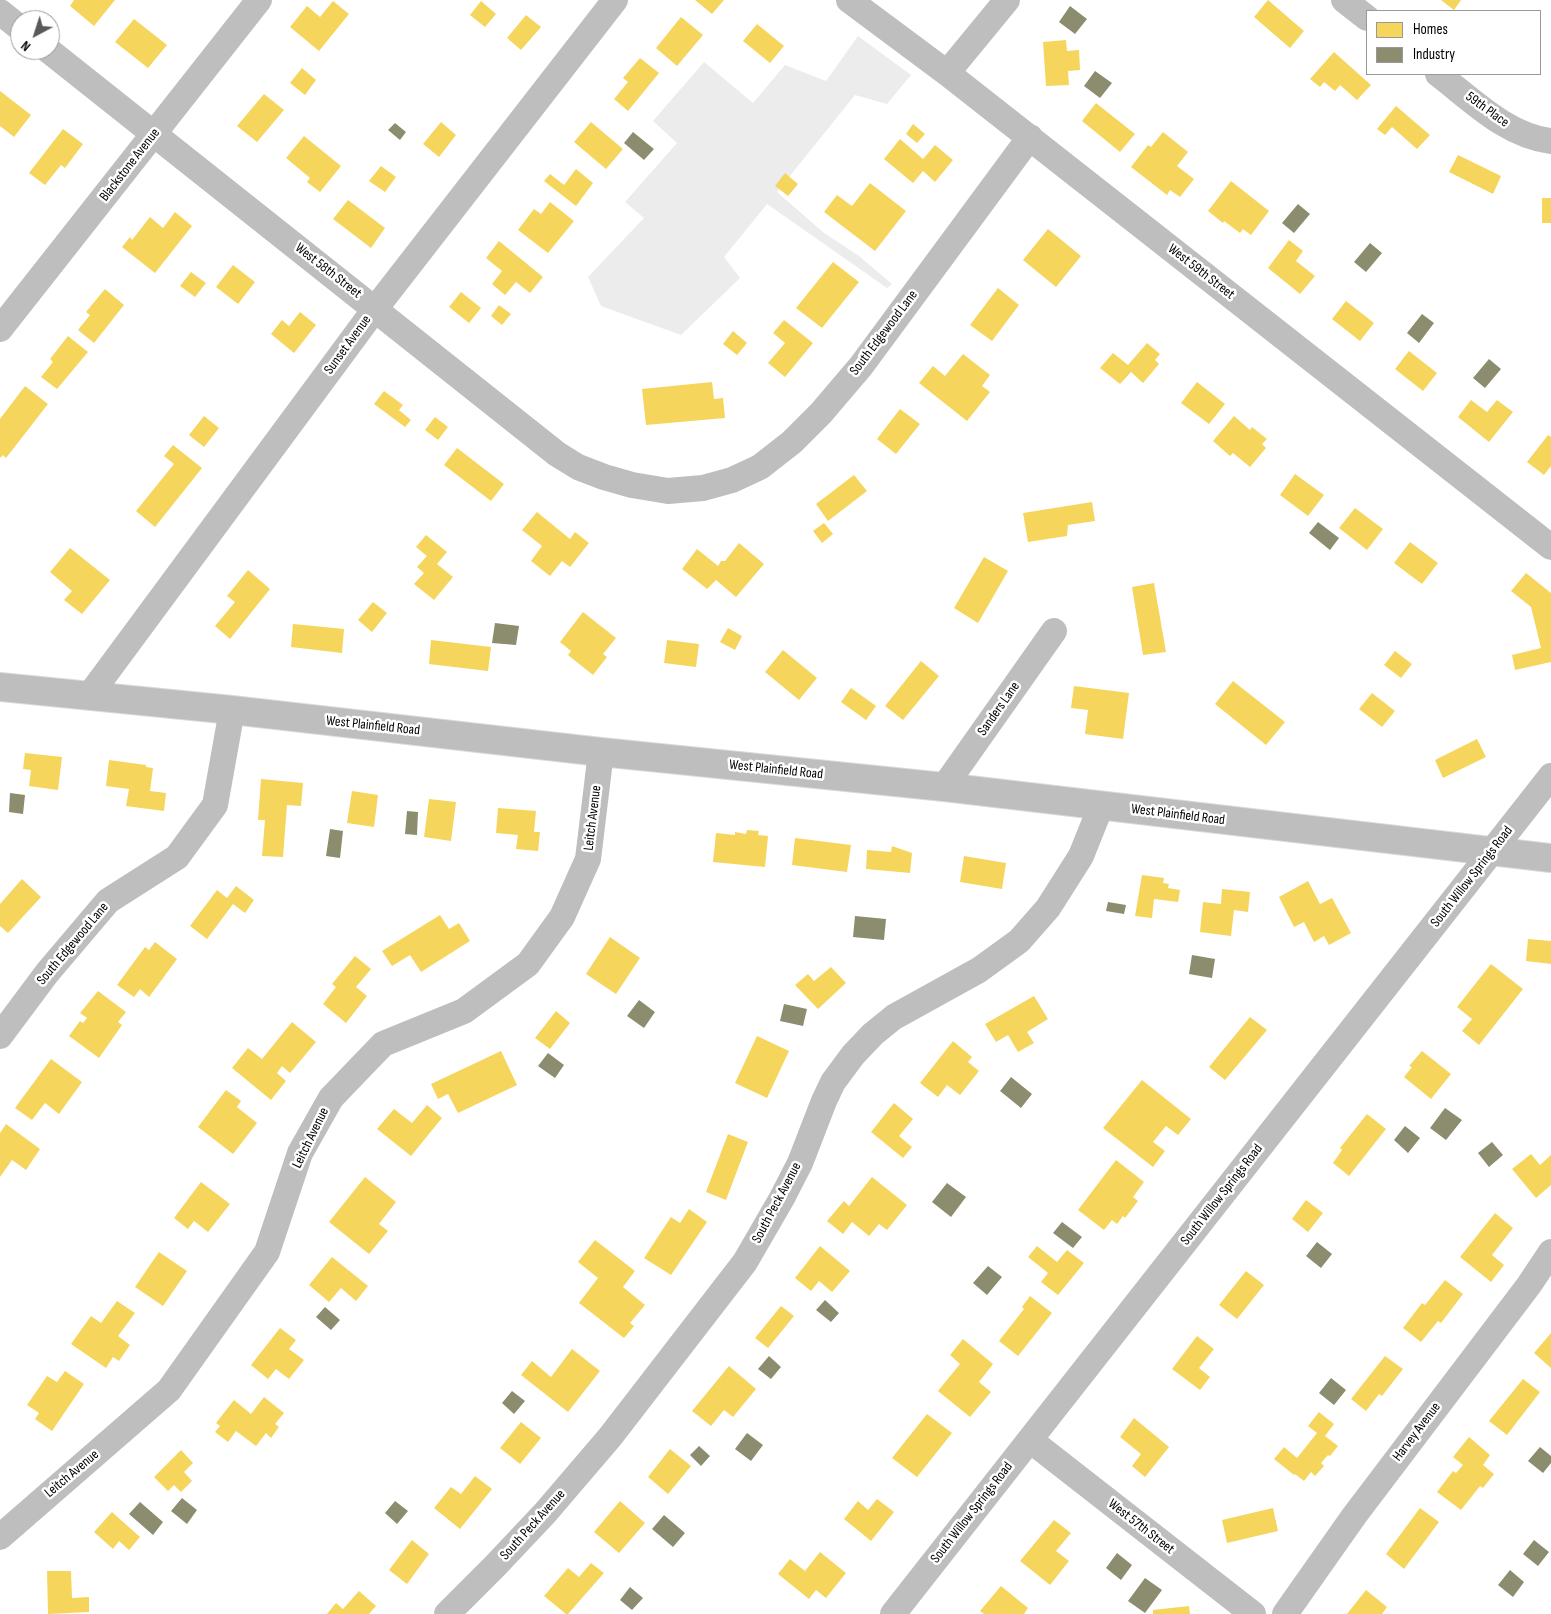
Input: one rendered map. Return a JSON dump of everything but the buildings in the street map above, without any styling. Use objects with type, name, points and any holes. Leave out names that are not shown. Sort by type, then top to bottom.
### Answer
[{"type":"main road","name":"West Plainfield Road","points":[[0,687],[232,710],[601,752],[944,787],[1551,858]]},
{"type":"street","name":"Blackstone Avenue","points":[[0,329],[259,0]]},
{"type":"street","name":"Sunset Avenue","points":[[89,696],[375,308],[615,0]]},
{"type":"street","name":"West 59th Street","points":[[849,0],[948,73],[1551,547]]},
{"type":"street","points":[[948,73],[1007,0]]},
{"type":"street","points":[[1344,0],[1366,17]]},
{"type":"street","points":[[0,12],[10,20]]},
{"type":"street","name":"West 58th Street","points":[[60,60],[557,454],[578,467],[632,485],[668,491],[703,488]]},
{"type":"street","name":"59th Place","points":[[1439,75],[1494,117],[1522,134],[1545,140]]},
{"type":"street","name":"South Edgewood Lane","points":[[703,488],[732,480],[760,467],[792,442],[821,413],[860,366],[1030,137]]},
{"type":"street","name":"Sanders Lane","points":[[944,787],[1054,631]]},
{"type":"street","name":"South Edgewood Lane","points":[[0,1036],[47,973],[108,901],[177,857],[215,805],[232,710]]},
{"type":"street","name":"Leitch Avenue","points":[[0,1537],[169,1390],[267,1252],[300,1153],[330,1098],[383,1044],[464,1011],[528,964],[562,916],[588,859],[601,752]]},
{"type":"street","name":"South Willow Springs Road","points":[[893,1614],[1551,776]]},
{"type":"street","name":"South Peck Avenue","points":[[447,1614],[545,1513],[610,1437],[744,1262],[782,1198],[800,1163],[833,1082],[853,1055],[873,1034],[894,1017],[979,970],[1019,941],[1048,908],[1081,856],[1101,806]]},
{"type":"street","name":"Harvey Avenue","points":[[1285,1614],[1354,1516],[1529,1285],[1551,1252]]},
{"type":"street","name":"West 57th Street","points":[[1030,1440],[1253,1614]]},
{"type":"shaded area","points":[[858,36],[911,75],[887,104],[855,95],[777,192],[824,233],[859,256],[892,284],[887,288],[767,204],[724,257],[740,278],[681,335],[601,306],[588,277],[644,218],[625,202],[677,143],[653,121],[704,62],[753,103],[785,65],[826,81]]}]
